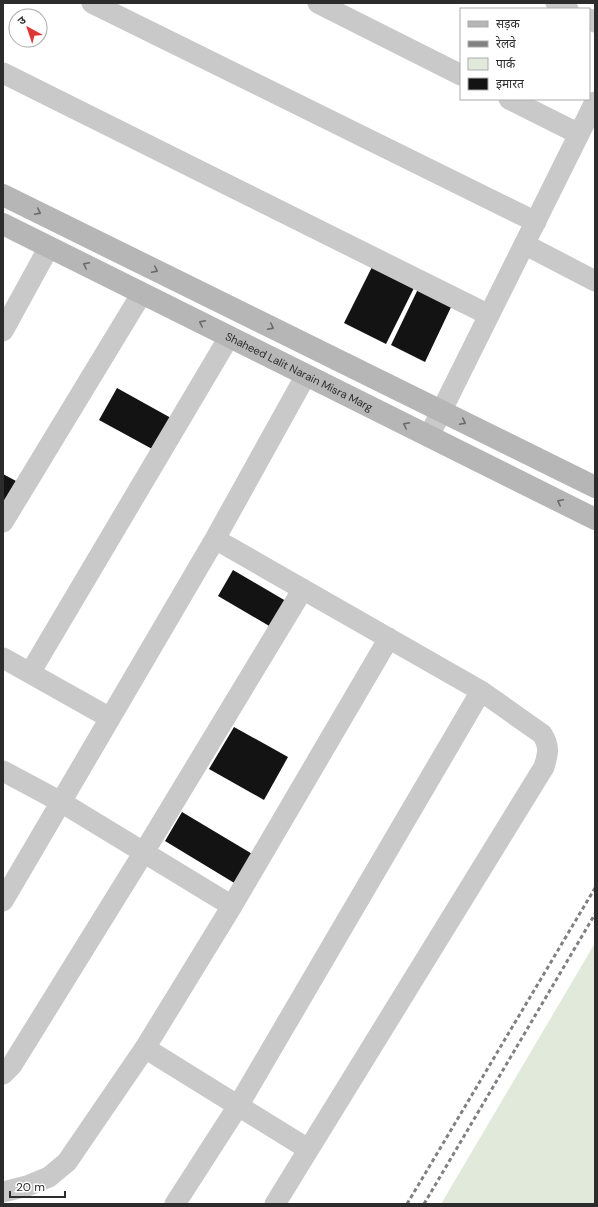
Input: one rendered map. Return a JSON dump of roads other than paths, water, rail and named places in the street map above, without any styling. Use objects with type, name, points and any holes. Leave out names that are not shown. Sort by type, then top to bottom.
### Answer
[{"type":"street","points":[[92,3],[536,222]]},
{"type":"street","points":[[318,3],[460,74]]},
{"type":"street","points":[[556,3],[566,8]]},
{"type":"street","points":[[3,73],[489,315]]},
{"type":"street","points":[[511,100],[579,134]]},
{"type":"street","points":[[429,436],[595,102]]},
{"type":"street","points":[[3,195],[595,487]]},
{"type":"street","name":"Shaheed Lalit Narain Misra Marg","points":[[3,224],[595,519]]},
{"type":"street","points":[[524,244],[595,281]]},
{"type":"street","points":[[3,331],[49,247]]},
{"type":"street","points":[[3,522],[142,293]]},
{"type":"street","points":[[30,673],[229,337]]},
{"type":"street","points":[[3,901],[215,539],[306,375]]},
{"type":"street","points":[[215,539],[481,691],[542,734],[547,742],[548,752],[544,767],[275,1204]]},
{"type":"street","points":[[3,1074],[12,1065],[144,852],[303,589]]},
{"type":"street","points":[[3,1192],[27,1186],[49,1177],[67,1162],[145,1048],[232,906],[389,638]]},
{"type":"street","points":[[3,658],[110,718]]},
{"type":"street","points":[[174,1204],[238,1106],[481,691]]},
{"type":"street","points":[[3,770],[61,802],[232,906]]},
{"type":"street","points":[[145,1048],[308,1149]]},
{"type":"railway","points":[[407,1204],[595,888]]},
{"type":"railway","points":[[424,1204],[595,914]]}]
